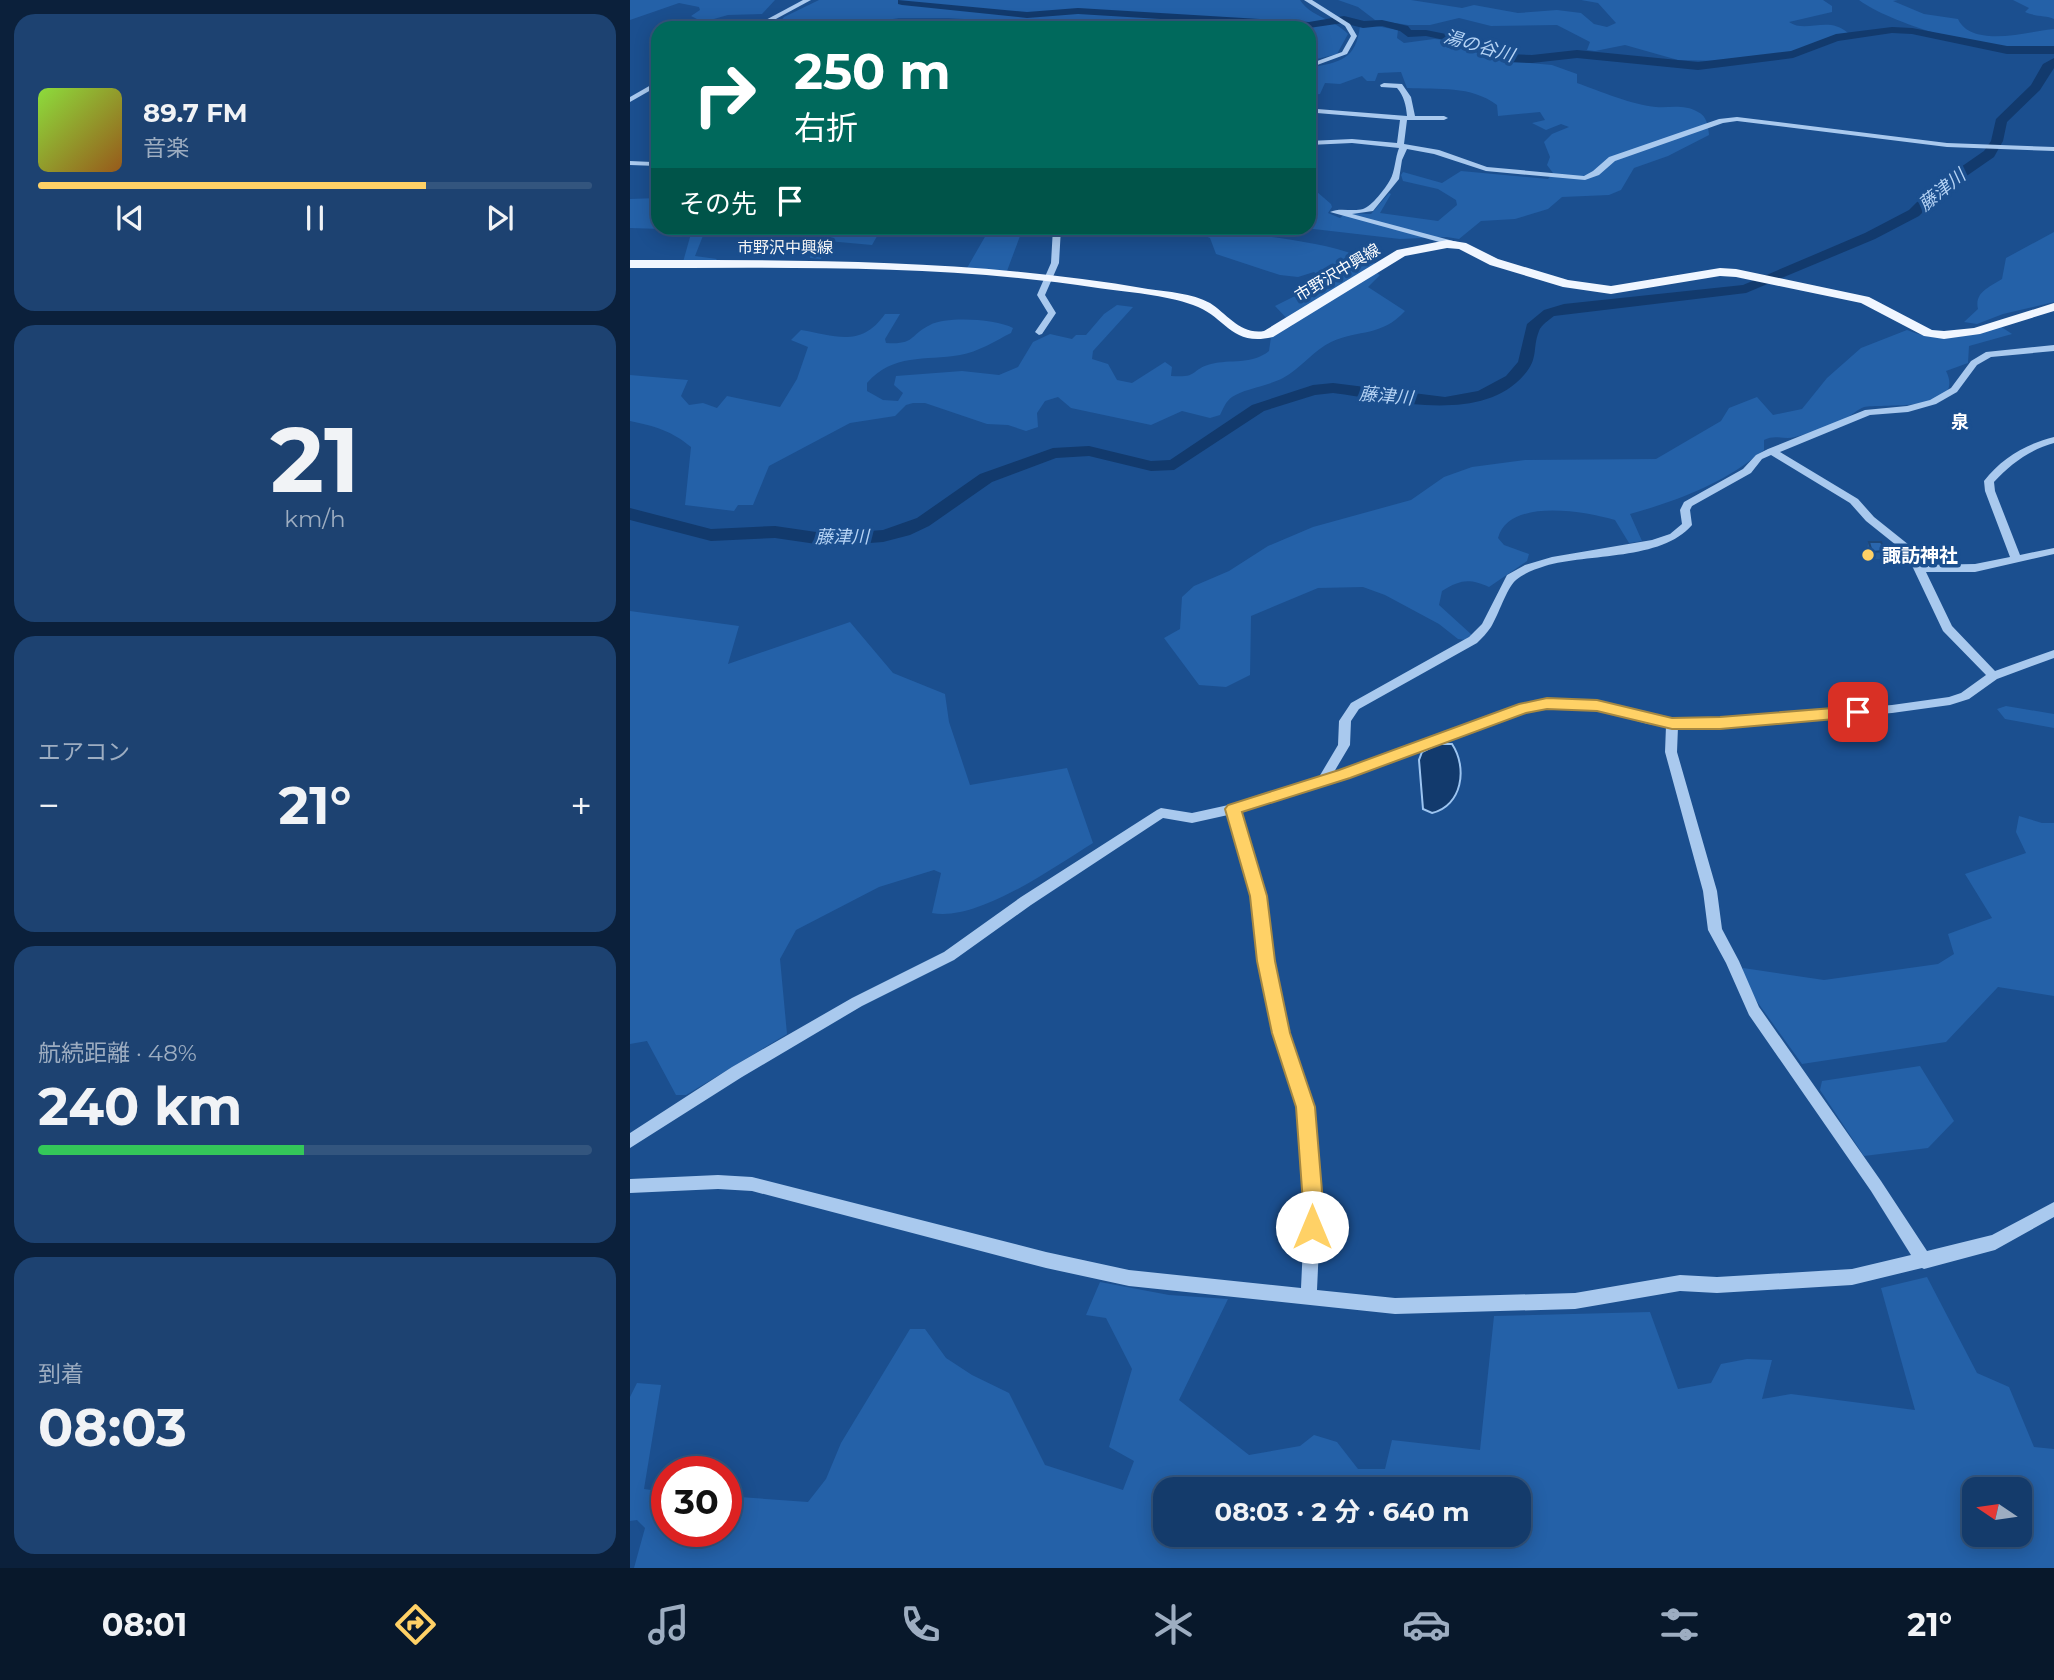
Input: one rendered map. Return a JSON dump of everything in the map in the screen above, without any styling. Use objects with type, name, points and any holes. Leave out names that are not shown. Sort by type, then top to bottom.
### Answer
[{"type":"main road","points":[[1454,244],[1494,262],[1593,289],[1611,290],[1720,272],[1752,276],[1865,300],[1939,335],[1975,330],[2054,307]]},
{"type":"main road","name":"市野沢中興線","points":[[630,264],[842,264],[1049,276],[1195,301],[1214,311],[1225,323],[1256,337],[1268,334],[1401,253],[1454,244]]},
{"type":"street","points":[[768,21],[808,0]]},
{"type":"street","points":[[1307,0],[1343,22],[1353,31],[1354,36],[1345,53],[1316,63]]},
{"type":"street","points":[[1384,85],[1399,86],[1410,101],[1395,179],[1370,209],[1360,212],[1334,212],[1454,244]]},
{"type":"street","points":[[630,100],[651,87]]},
{"type":"street","points":[[1317,111],[1444,118]]},
{"type":"street","points":[[1316,143],[1352,141],[1402,146],[1436,152],[1486,169],[1574,178],[1590,176],[1612,159],[1722,121],[1737,119],[1960,146],[2054,149]]},
{"type":"street","points":[[630,163],[651,164]]},
{"type":"street","points":[[1039,332],[1052,313],[1041,295],[1057,251],[1057,235]]},
{"type":"street","points":[[1325,778],[1344,745],[1345,721],[1354,706],[1473,640],[1486,626],[1511,578],[1517,573],[1541,564],[1653,543],[1678,535],[1687,525],[1685,510],[1688,504],[1747,471],[1759,457],[1846,424],[1868,412],[1908,409],[1933,402],[1954,390],[1974,363],[1989,354],[2054,348]]},
{"type":"street","points":[[2016,559],[1990,491],[1989,481],[1999,470],[2042,443],[2054,440]]},
{"type":"street","points":[[1771,452],[1854,501],[1876,524],[1910,551],[1947,628],[1993,676]]},
{"type":"street","points":[[1919,569],[1975,568],[2054,551]]},
{"type":"street","points":[[630,1141],[717,1084],[857,1002],[949,956],[1026,901],[1161,813],[1192,818],[1233,809],[1344,774],[1524,708],[1547,703],[1597,706],[1672,723],[1775,719],[1916,706],[1965,695],[1993,676],[2054,654]]},
{"type":"street","points":[[1672,723],[1671,752],[1710,891],[1714,930],[1732,961],[1754,1011],[1876,1186],[1924,1261]]},
{"type":"street","points":[[1233,809],[1258,896],[1266,961],[1281,1033],[1306,1107],[1313,1203],[1309,1297]]},
{"type":"street","points":[[630,1186],[718,1182],[752,1184],[1007,1251],[1129,1278],[1395,1306],[1575,1301],[1680,1283],[1717,1284],[1852,1277],[1995,1242],[2054,1209]]},
{"type":"shaded area","points":[[630,0],[775,0],[762,14],[728,15],[701,21],[691,16],[700,10],[699,7],[679,3],[630,20]]},
{"type":"shaded area","points":[[819,0],[1300,0],[1310,10],[1348,34],[1337,54],[1316,59],[1316,21],[993,21],[899,18],[880,21],[781,21]]},
{"type":"shaded area","points":[[1338,0],[1411,0],[1462,8],[1474,5],[1518,13],[1557,10],[1581,13],[1594,24],[1607,27],[1616,23],[1598,3],[1581,0],[1823,0],[1832,6],[1832,12],[1789,22],[1803,26],[1833,25],[1848,33],[1792,54],[1722,61],[1678,60],[1625,45],[1587,50],[1590,42],[1557,25],[1491,26],[1459,18],[1430,25],[1408,25],[1375,20],[1358,7]]},
{"type":"shaded area","points":[[1859,0],[1898,0],[1893,1],[1924,14],[1958,19],[1965,28],[1975,34],[1988,36],[2054,29],[2054,47],[2004,49],[1961,40],[1892,18]]},
{"type":"shaded area","points":[[2013,0],[2054,0],[2054,19],[2025,12],[2029,8]]},
{"type":"shaded area","points":[[1371,25],[1398,30],[1397,38],[1404,43],[1434,39],[1459,41],[1486,59],[1552,65],[1577,74],[1577,83],[1627,101],[1647,106],[1693,110],[1705,119],[1709,135],[1668,156],[1634,168],[1621,190],[1609,195],[1562,197],[1548,209],[1515,219],[1481,221],[1459,239],[1400,239],[1316,229],[1316,191],[1331,204],[1328,213],[1340,218],[1346,213],[1371,214],[1389,193],[1391,194],[1380,213],[1438,221],[1457,205],[1456,200],[1438,189],[1403,181],[1403,172],[1442,183],[1461,171],[1548,179],[1553,173],[1547,165],[1550,157],[1544,142],[1552,134],[1569,127],[1561,124],[1546,130],[1532,123],[1545,120],[1540,112],[1498,116],[1497,105],[1465,91],[1407,88],[1401,72],[1378,73],[1375,81],[1367,81],[1362,76],[1340,84],[1325,83],[1320,94],[1316,94],[1316,67],[1338,61],[1350,53],[1355,46],[1360,26]]},
{"type":"shaded area","points":[[651,198],[651,229],[630,228],[630,199]]},
{"type":"shaded area","points":[[2054,232],[2054,302],[2003,314],[1977,324],[1964,322],[1978,309],[1978,298],[1981,294],[2002,279],[2006,258]]},
{"type":"shaded area","points":[[691,235],[703,235],[695,256],[717,259],[713,263],[683,262]]},
{"type":"shaded area","points":[[878,235],[872,245],[828,241],[821,259],[810,258],[812,246],[824,236]]},
{"type":"shaded area","points":[[986,235],[1020,235],[1007,271],[967,268]]},
{"type":"shaded area","points":[[1202,235],[1257,235],[1318,244],[1361,257],[1375,263],[1371,269],[1380,275],[1368,287],[1405,311],[1379,329],[1331,342],[1283,378],[1232,397],[1220,415],[1210,418],[1182,411],[1151,425],[1071,408],[1058,397],[1045,401],[1037,413],[1038,427],[1026,431],[1008,425],[987,424],[925,403],[906,405],[895,416],[850,423],[769,466],[753,505],[738,505],[734,511],[685,505],[691,447],[663,430],[630,421],[630,375],[688,380],[681,396],[689,405],[703,403],[717,408],[727,396],[780,407],[797,379],[808,347],[791,340],[801,330],[837,337],[857,336],[876,325],[885,314],[900,314],[885,339],[886,343],[908,341],[930,325],[948,320],[984,321],[1013,328],[1011,333],[967,354],[910,360],[877,373],[867,383],[867,391],[883,400],[898,401],[903,393],[894,385],[896,376],[962,371],[999,375],[1018,367],[1033,342],[1050,334],[1072,339],[1076,335],[1086,335],[1104,314],[1117,305],[1133,307],[1093,351],[1092,359],[1108,364],[1117,380],[1132,383],[1165,362],[1172,367],[1171,376],[1186,376],[1211,364],[1255,358],[1269,351],[1271,337],[1293,325],[1275,306],[1305,291],[1308,284],[1321,277],[1314,272],[1298,277],[1280,275],[1216,254],[1210,238]]},
{"type":"shaded area","points":[[2000,326],[2012,334],[1969,346],[1968,363],[1946,371],[1949,384],[1945,394],[1935,400],[1920,403],[1864,407],[1840,421],[1814,431],[1791,438],[1772,437],[1764,440],[1764,450],[1717,481],[1666,503],[1630,514],[1642,541],[1629,543],[1615,520],[1585,513],[1531,512],[1516,517],[1505,525],[1498,538],[1504,545],[1529,554],[1527,561],[1489,587],[1476,582],[1465,582],[1454,584],[1442,591],[1439,605],[1472,635],[1465,640],[1458,639],[1439,624],[1385,595],[1363,587],[1318,588],[1251,616],[1250,675],[1226,687],[1199,685],[1164,638],[1180,629],[1182,597],[1194,586],[1229,571],[1268,546],[1313,527],[1411,500],[1444,477],[1472,467],[1525,460],[1656,459],[1721,421],[1729,408],[1757,397],[1773,415],[1802,409],[1827,378],[1861,348],[1907,330],[1944,338],[1964,336]]},
{"type":"shaded area","points":[[630,611],[739,626],[728,664],[850,622],[893,673],[945,694],[949,722],[970,785],[1067,768],[1093,843],[1015,890],[971,909],[951,914],[932,913],[941,873],[934,870],[879,887],[796,930],[780,959],[787,1034],[686,1095],[676,1095],[647,1041],[630,1044]]},
{"type":"shaded area","points":[[2006,706],[2054,714],[2054,728],[2005,719],[1997,709]]},
{"type":"shaded area","points":[[1438,744],[1452,744],[1460,764],[1461,775],[1456,794],[1450,803],[1432,813],[1423,809],[1419,760],[1422,752]]},
{"type":"shaded area","points":[[2019,816],[2042,823],[2054,823],[2054,996],[1998,987],[1946,1042],[1802,1064],[1740,978],[1743,968],[1824,980],[1938,964],[1954,954],[1948,934],[1992,918],[1965,874],[2026,853],[2016,832]]},
{"type":"shaded area","points":[[1920,1066],[1954,1121],[1928,1148],[1864,1156],[1820,1090],[1822,1081]]},
{"type":"shaded area","points":[[1927,1277],[1977,1373],[2009,1387],[2034,1447],[2054,1449],[2054,1568],[634,1568],[645,1528],[637,1520],[630,1521],[630,1397],[637,1383],[661,1385],[644,1489],[651,1490],[651,1547],[742,1547],[742,1497],[808,1502],[826,1479],[841,1443],[910,1329],[925,1329],[946,1358],[972,1375],[1009,1393],[1045,1465],[1123,1490],[1134,1461],[1109,1447],[1132,1369],[1106,1318],[1086,1315],[1100,1282],[1169,1295],[1228,1299],[1179,1400],[1249,1455],[1300,1446],[1314,1435],[1337,1442],[1358,1469],[1385,1469],[1392,1440],[1480,1450],[1494,1316],[1650,1312],[1678,1389],[1711,1383],[1721,1364],[1747,1359],[1772,1360],[1762,1399],[1791,1394],[1915,1410],[1881,1288]]},
{"type":"building","points":[[1869,542],[1881,542],[1885,551],[1872,552]]},
{"type":"waterway","name":"湯の谷川","points":[[902,2],[1027,15],[1078,11],[1243,21]]},
{"type":"waterway","name":"湯の谷川","points":[[1316,24],[1344,19],[1363,25],[1382,23],[1404,28],[1408,34],[1426,33],[1452,38],[1506,58],[1532,59],[1577,54],[1698,66],[1793,54],[1836,38],[1892,30],[1912,31],[2007,50],[2054,50]]},
{"type":"waterway","name":"藤津川","points":[[630,514],[711,535],[775,532],[830,540],[883,536],[904,531],[923,522],[986,478],[1053,453],[1089,451],[1151,466],[1174,465],[1258,408],[1313,390],[1333,388],[1445,402],[1483,395],[1512,379],[1526,363],[1532,327],[1549,313],[1564,309],[1746,289],[1870,236],[1914,213],[1937,190],[1989,154],[1997,141],[2001,122],[2012,108],[2036,87],[2047,67],[2054,62]]},
{"type":"place","name":"諏訪神社","points":[[1868,555]]},
{"type":"district","name":"泉","points":[[1960,422]]},
{"type":"route","points":[[1312,1227],[1313,1203],[1306,1107],[1281,1033],[1266,961],[1258,896],[1233,809],[1344,774],[1524,708],[1547,703],[1597,706],[1648,720],[1698,724],[1858,712]]}]
